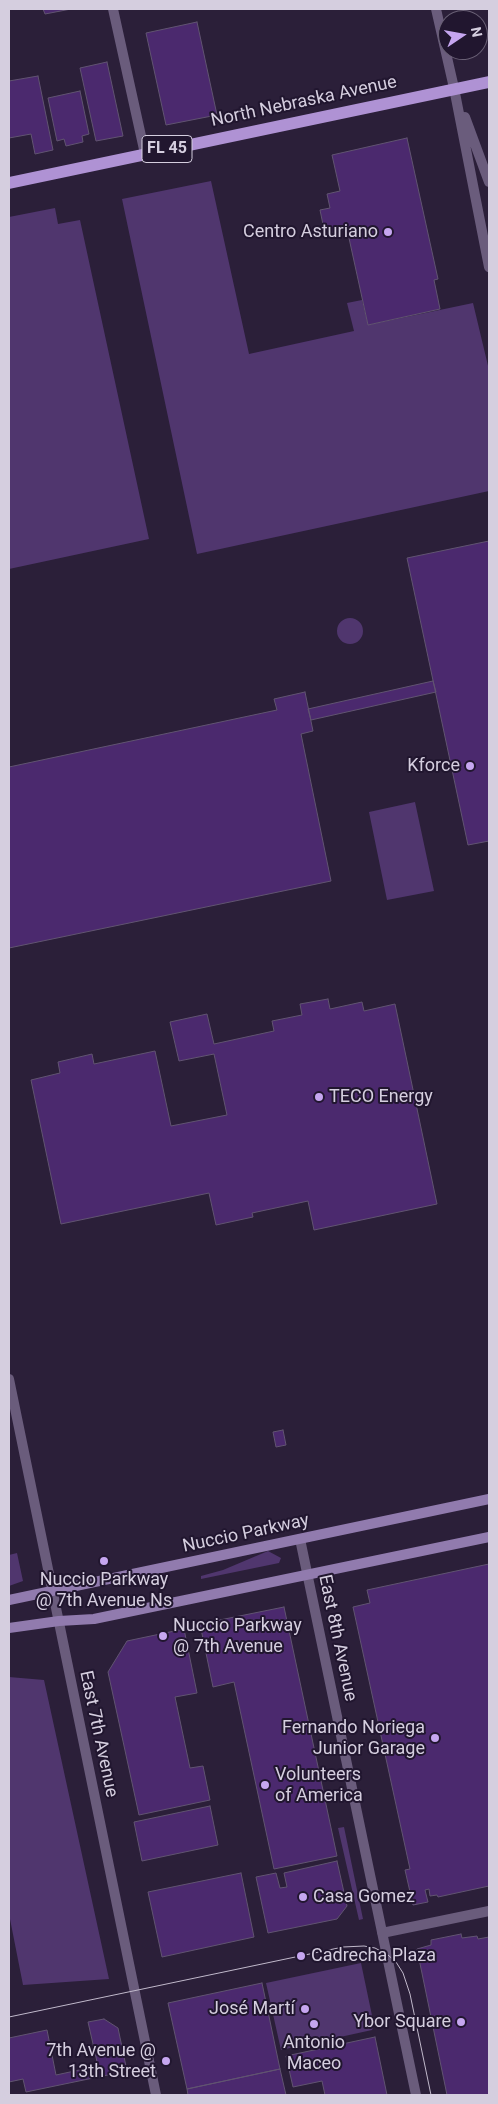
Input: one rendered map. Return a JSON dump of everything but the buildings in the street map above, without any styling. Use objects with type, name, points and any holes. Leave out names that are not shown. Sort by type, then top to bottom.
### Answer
[{"type":"main road","name":"North Nebraska Avenue","points":[[9,182],[489,82]]},
{"type":"main road","name":"Nuccio Parkway","points":[[9,1600],[489,1499]]},
{"type":"main road","points":[[9,1628],[59,1621],[94,1619],[489,1537]]},
{"type":"street","points":[[113,9],[145,154]]},
{"type":"street","points":[[436,9],[454,88],[489,267]]},
{"type":"street","points":[[454,88],[489,182]]},
{"type":"street","name":"East 7th Avenue","points":[[9,1379],[156,2095]]},
{"type":"street","name":"East 8th Avenue","points":[[300,1539],[416,2095]]},
{"type":"street","points":[[382,1933],[489,1911]]},
{"type":"shaded area","points":[[211,181],[249,354],[354,331],[347,303],[362,300],[368,325],[473,303],[489,370],[489,491],[197,554],[122,199]]},
{"type":"shaded area","points":[[55,208],[58,224],[80,220],[149,539],[9,569],[9,217]]},
{"type":"shaded area","points":[[350,618],[359,622],[363,631],[359,640],[350,644],[341,640],[337,631],[341,622]]},
{"type":"shaded area","points":[[415,802],[434,891],[387,900],[369,812]]},
{"type":"shaded area","points":[[268,1551],[281,1558],[279,1563],[201,1579],[201,1576],[223,1570]]},
{"type":"shaded area","points":[[17,1553],[23,1581],[9,1586],[9,1555]]},
{"type":"shaded area","points":[[9,1677],[44,1680],[109,1979],[23,1985],[9,1914]]},
{"type":"shaded area","points":[[344,1827],[363,1919],[359,1920],[338,1828]]},
{"type":"shaded area","points":[[361,1963],[374,2025],[372,2030],[281,2050],[266,1983]]},
{"type":"tram line","points":[[9,2017],[343,1947],[364,1946],[375,1948],[396,1962],[403,1973],[410,1994],[431,2095]]},
{"type":"place","name":"Centro Asturiano","points":[[388,232]]},
{"type":"place","name":"Kforce","points":[[470,766]]},
{"type":"place","name":"TECO Energy","points":[[319,1097]]},
{"type":"place","name":"Nuccio Parkway @ 7th Avenue Ns","points":[[104,1561]]},
{"type":"place","name":"Nuccio Parkway @ 7th Avenue","points":[[163,1636]]},
{"type":"place","name":"Fernando Noriega Junior Garage","points":[[435,1738]]},
{"type":"place","name":"Volunteers of America","points":[[265,1785]]},
{"type":"place","name":"Casa Gomez","points":[[303,1897]]},
{"type":"place","name":"Cadrecha Plaza","points":[[301,1956]]},
{"type":"place","name":"José Martí","points":[[305,2009]]},
{"type":"place","name":"Ybor Square","points":[[461,2022]]},
{"type":"place","name":"Antonio Maceo","points":[[314,2024]]},
{"type":"place","name":"7th Avenue @ 13th Street","points":[[166,2061]]}]
